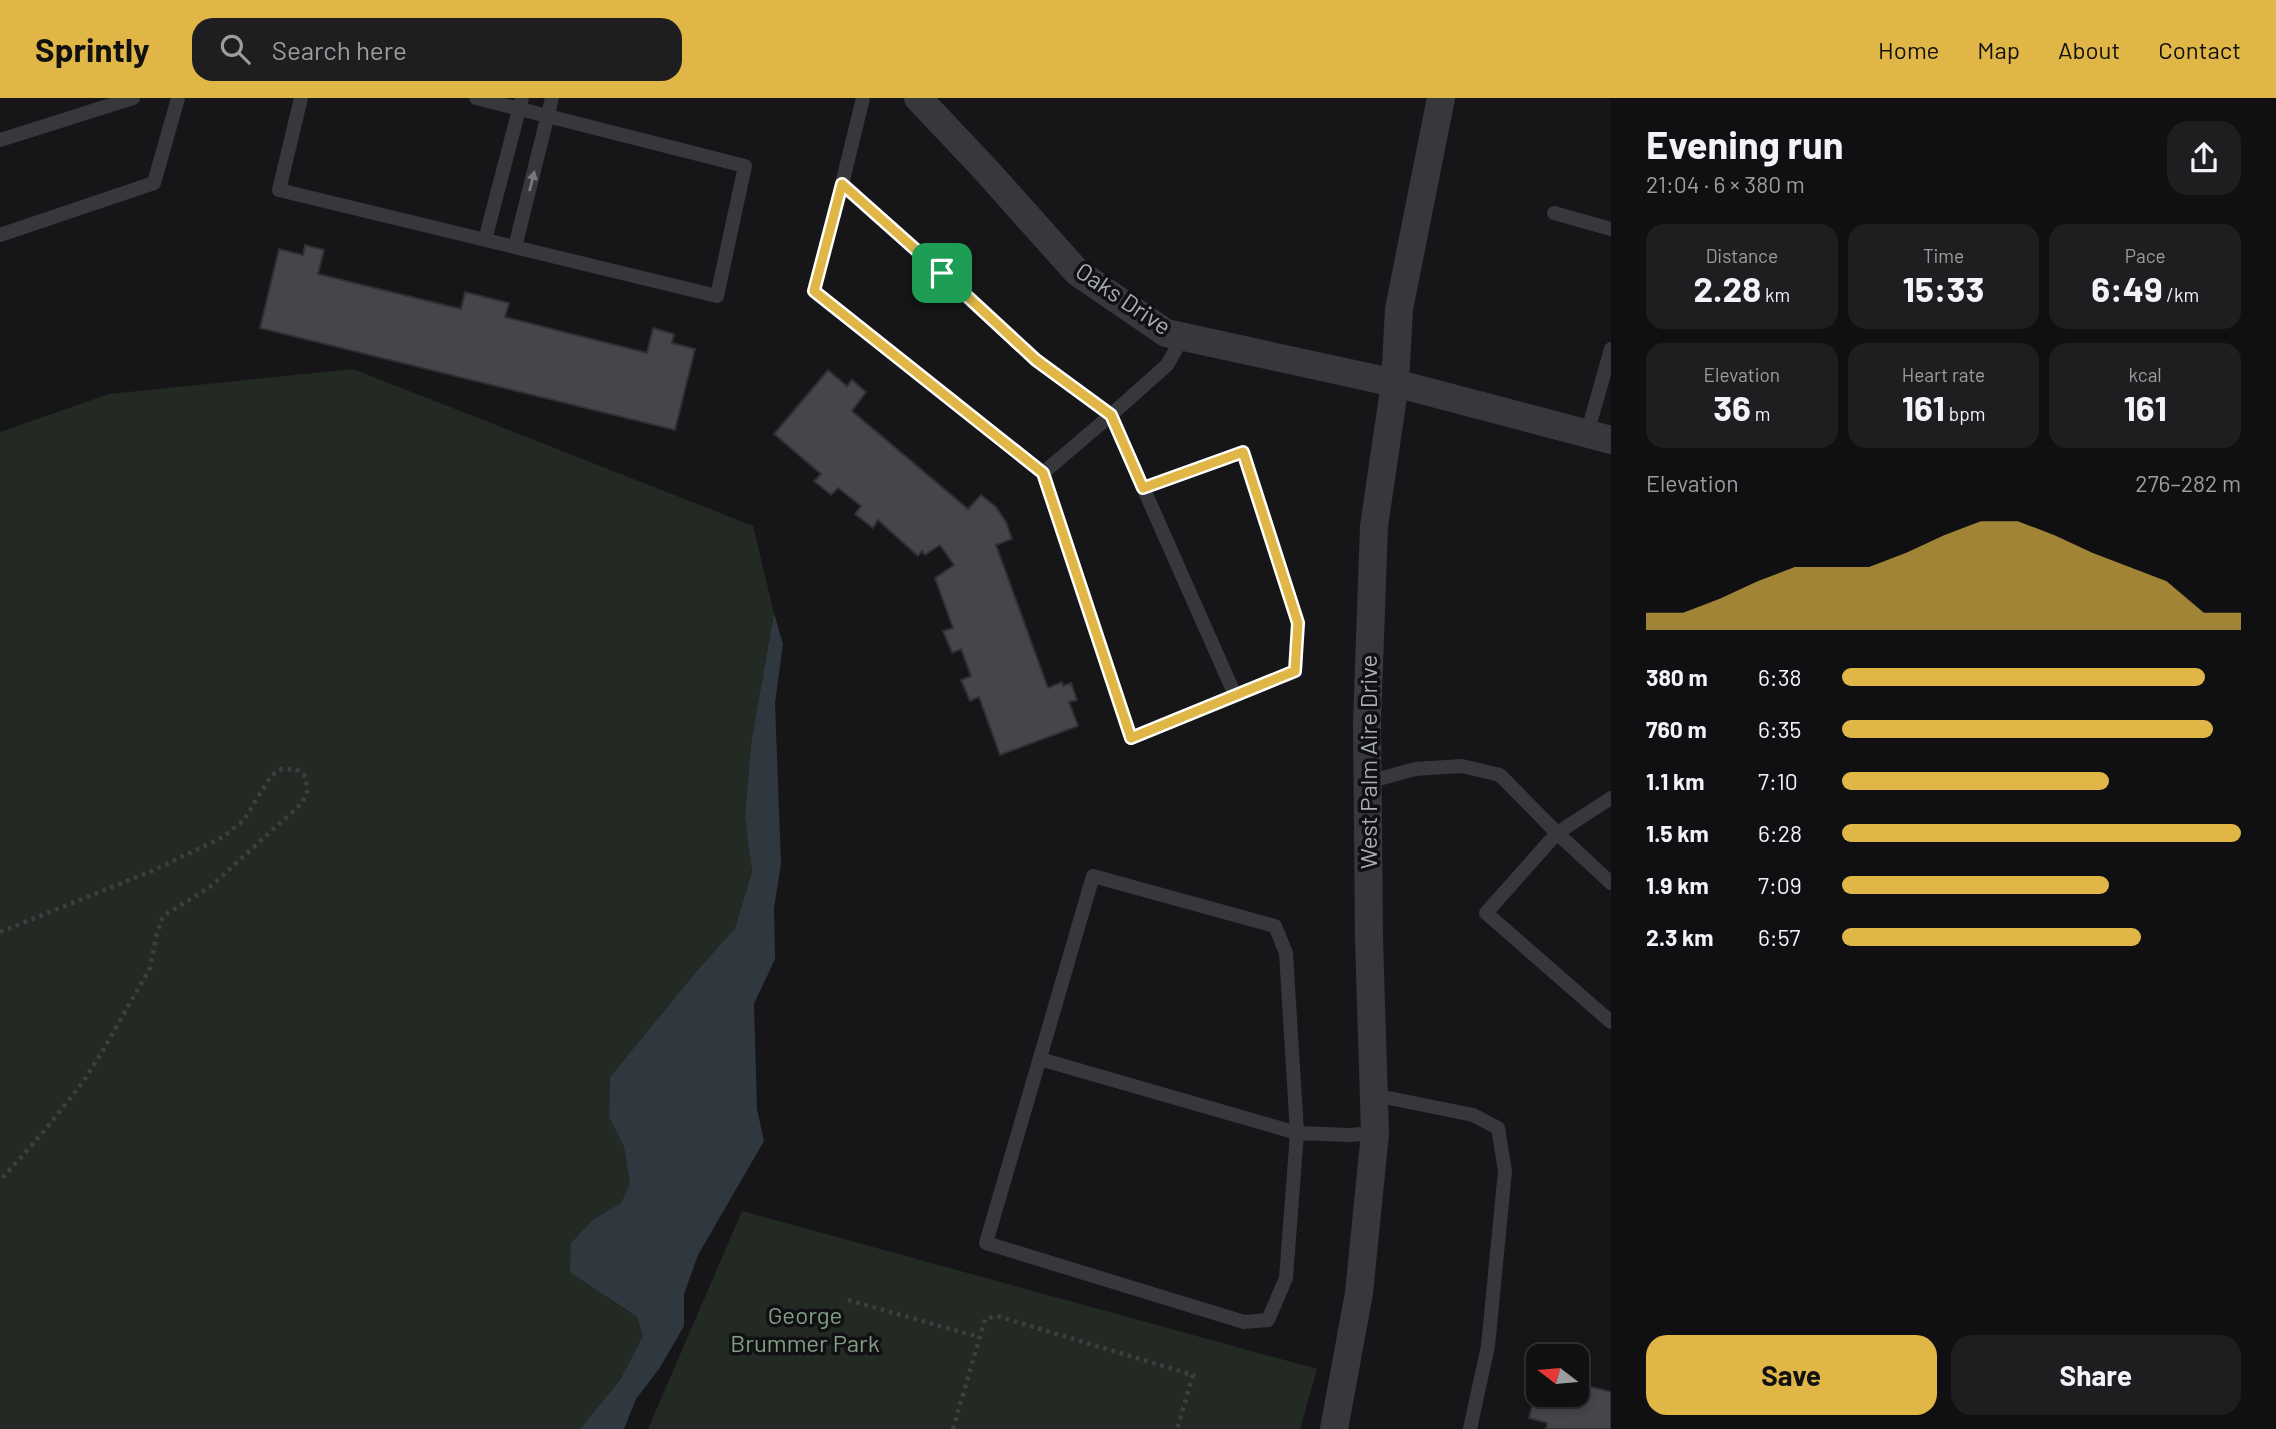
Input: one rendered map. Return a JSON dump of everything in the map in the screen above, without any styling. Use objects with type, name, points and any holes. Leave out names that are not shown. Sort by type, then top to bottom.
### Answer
[{"type":"street","name":"Oaks Drive","points":[[918,98],[1077,272],[1166,333],[1395,383],[1599,437]]},
{"type":"street","name":"West Palm Aire Drive","points":[[1334,1429],[1359,1293],[1375,1133],[1367,723],[1374,526],[1395,383],[1399,309],[1441,98]]},
{"type":"lane","points":[[0,141],[133,98]]},
{"type":"lane","points":[[0,235],[154,183],[178,98]]},
{"type":"lane","points":[[301,98],[279,190],[717,296],[745,166],[548,115],[521,103],[476,98]]},
{"type":"lane","points":[[515,247],[552,98]]},
{"type":"lane","points":[[863,98],[814,291],[1043,473],[1131,738],[1295,671],[1298,623],[1243,452],[1143,488]]},
{"type":"lane","points":[[485,240],[521,103]]},
{"type":"lane","points":[[842,184],[1036,360],[1111,415],[1235,695]]},
{"type":"lane","points":[[1554,213],[1611,229]]},
{"type":"lane","points":[[1043,473],[1167,365],[1183,337]]},
{"type":"lane","points":[[1599,437],[1611,349]]},
{"type":"lane","points":[[1368,782],[1415,769],[1462,766],[1500,775],[1611,883]]},
{"type":"lane","points":[[1611,799],[1557,833],[1486,913],[1611,1022]]},
{"type":"lane","points":[[1093,876],[1275,926],[1286,953],[1297,1133],[1286,1278],[1268,1320],[1244,1322],[986,1243],[1093,876]]},
{"type":"lane","points":[[1040,1059],[1297,1133],[1375,1133]]},
{"type":"lane","points":[[1374,1095],[1473,1115],[1498,1128],[1505,1171],[1488,1346],[1470,1429]]},
{"type":"path","points":[[0,932],[154,870],[223,837],[244,820],[271,776],[281,768],[296,769],[308,781],[306,796],[292,813],[210,887],[163,916],[150,968],[102,1052],[52,1122],[0,1181]]},
{"type":"path","points":[[848,1300],[979,1337]]},
{"type":"path","points":[[953,1429],[985,1319],[997,1316],[1193,1374],[1177,1429]]},
{"type":"green space","points":[[353,369],[753,526],[774,613],[751,744],[745,817],[752,872],[735,928],[610,1077],[609,1117],[624,1147],[630,1183],[621,1203],[594,1219],[609,1299],[637,1317],[643,1336],[620,1380],[580,1429],[0,1429],[0,432],[109,394]]},
{"type":"green space","name":"George Brummer Park","points":[[742,1211],[1317,1369],[1300,1429],[648,1429]]},
{"type":"shaded area","points":[[774,613],[783,644],[775,703],[781,864],[774,908],[775,959],[754,1004],[757,1109],[764,1141],[698,1255],[684,1294],[684,1326],[659,1369],[636,1399],[624,1429],[580,1429],[620,1380],[643,1336],[637,1317],[570,1272],[571,1243],[594,1219],[621,1203],[630,1183],[624,1147],[609,1117],[610,1077],[735,928],[752,872],[745,817],[751,744]]},
{"type":"building","points":[[305,245],[324,250],[318,274],[461,309],[465,292],[509,303],[505,317],[647,353],[653,328],[674,334],[672,343],[695,349],[675,430],[260,328],[279,249],[303,255]]},
{"type":"building","points":[[828,370],[847,386],[852,380],[866,392],[852,411],[968,509],[981,495],[996,507],[1006,522],[1012,539],[996,545],[1048,688],[1062,682],[1063,686],[1071,683],[1077,700],[1069,702],[1078,726],[1000,755],[979,697],[970,701],[961,680],[971,676],[961,649],[952,653],[943,631],[953,628],[935,578],[954,565],[940,545],[925,555],[922,551],[918,556],[878,520],[873,528],[855,514],[861,506],[838,488],[831,495],[814,481],[821,474],[774,434]]},
{"type":"building","points":[[1589,1386],[1611,1392],[1611,1429],[1546,1429],[1547,1423],[1529,1418],[1532,1407],[1589,1407]]},
{"type":"route","points":[[842,184],[942,273],[1036,360],[1111,415],[1143,488],[1243,452],[1298,623],[1295,671],[1131,738],[1043,473],[814,291],[842,184]]}]
